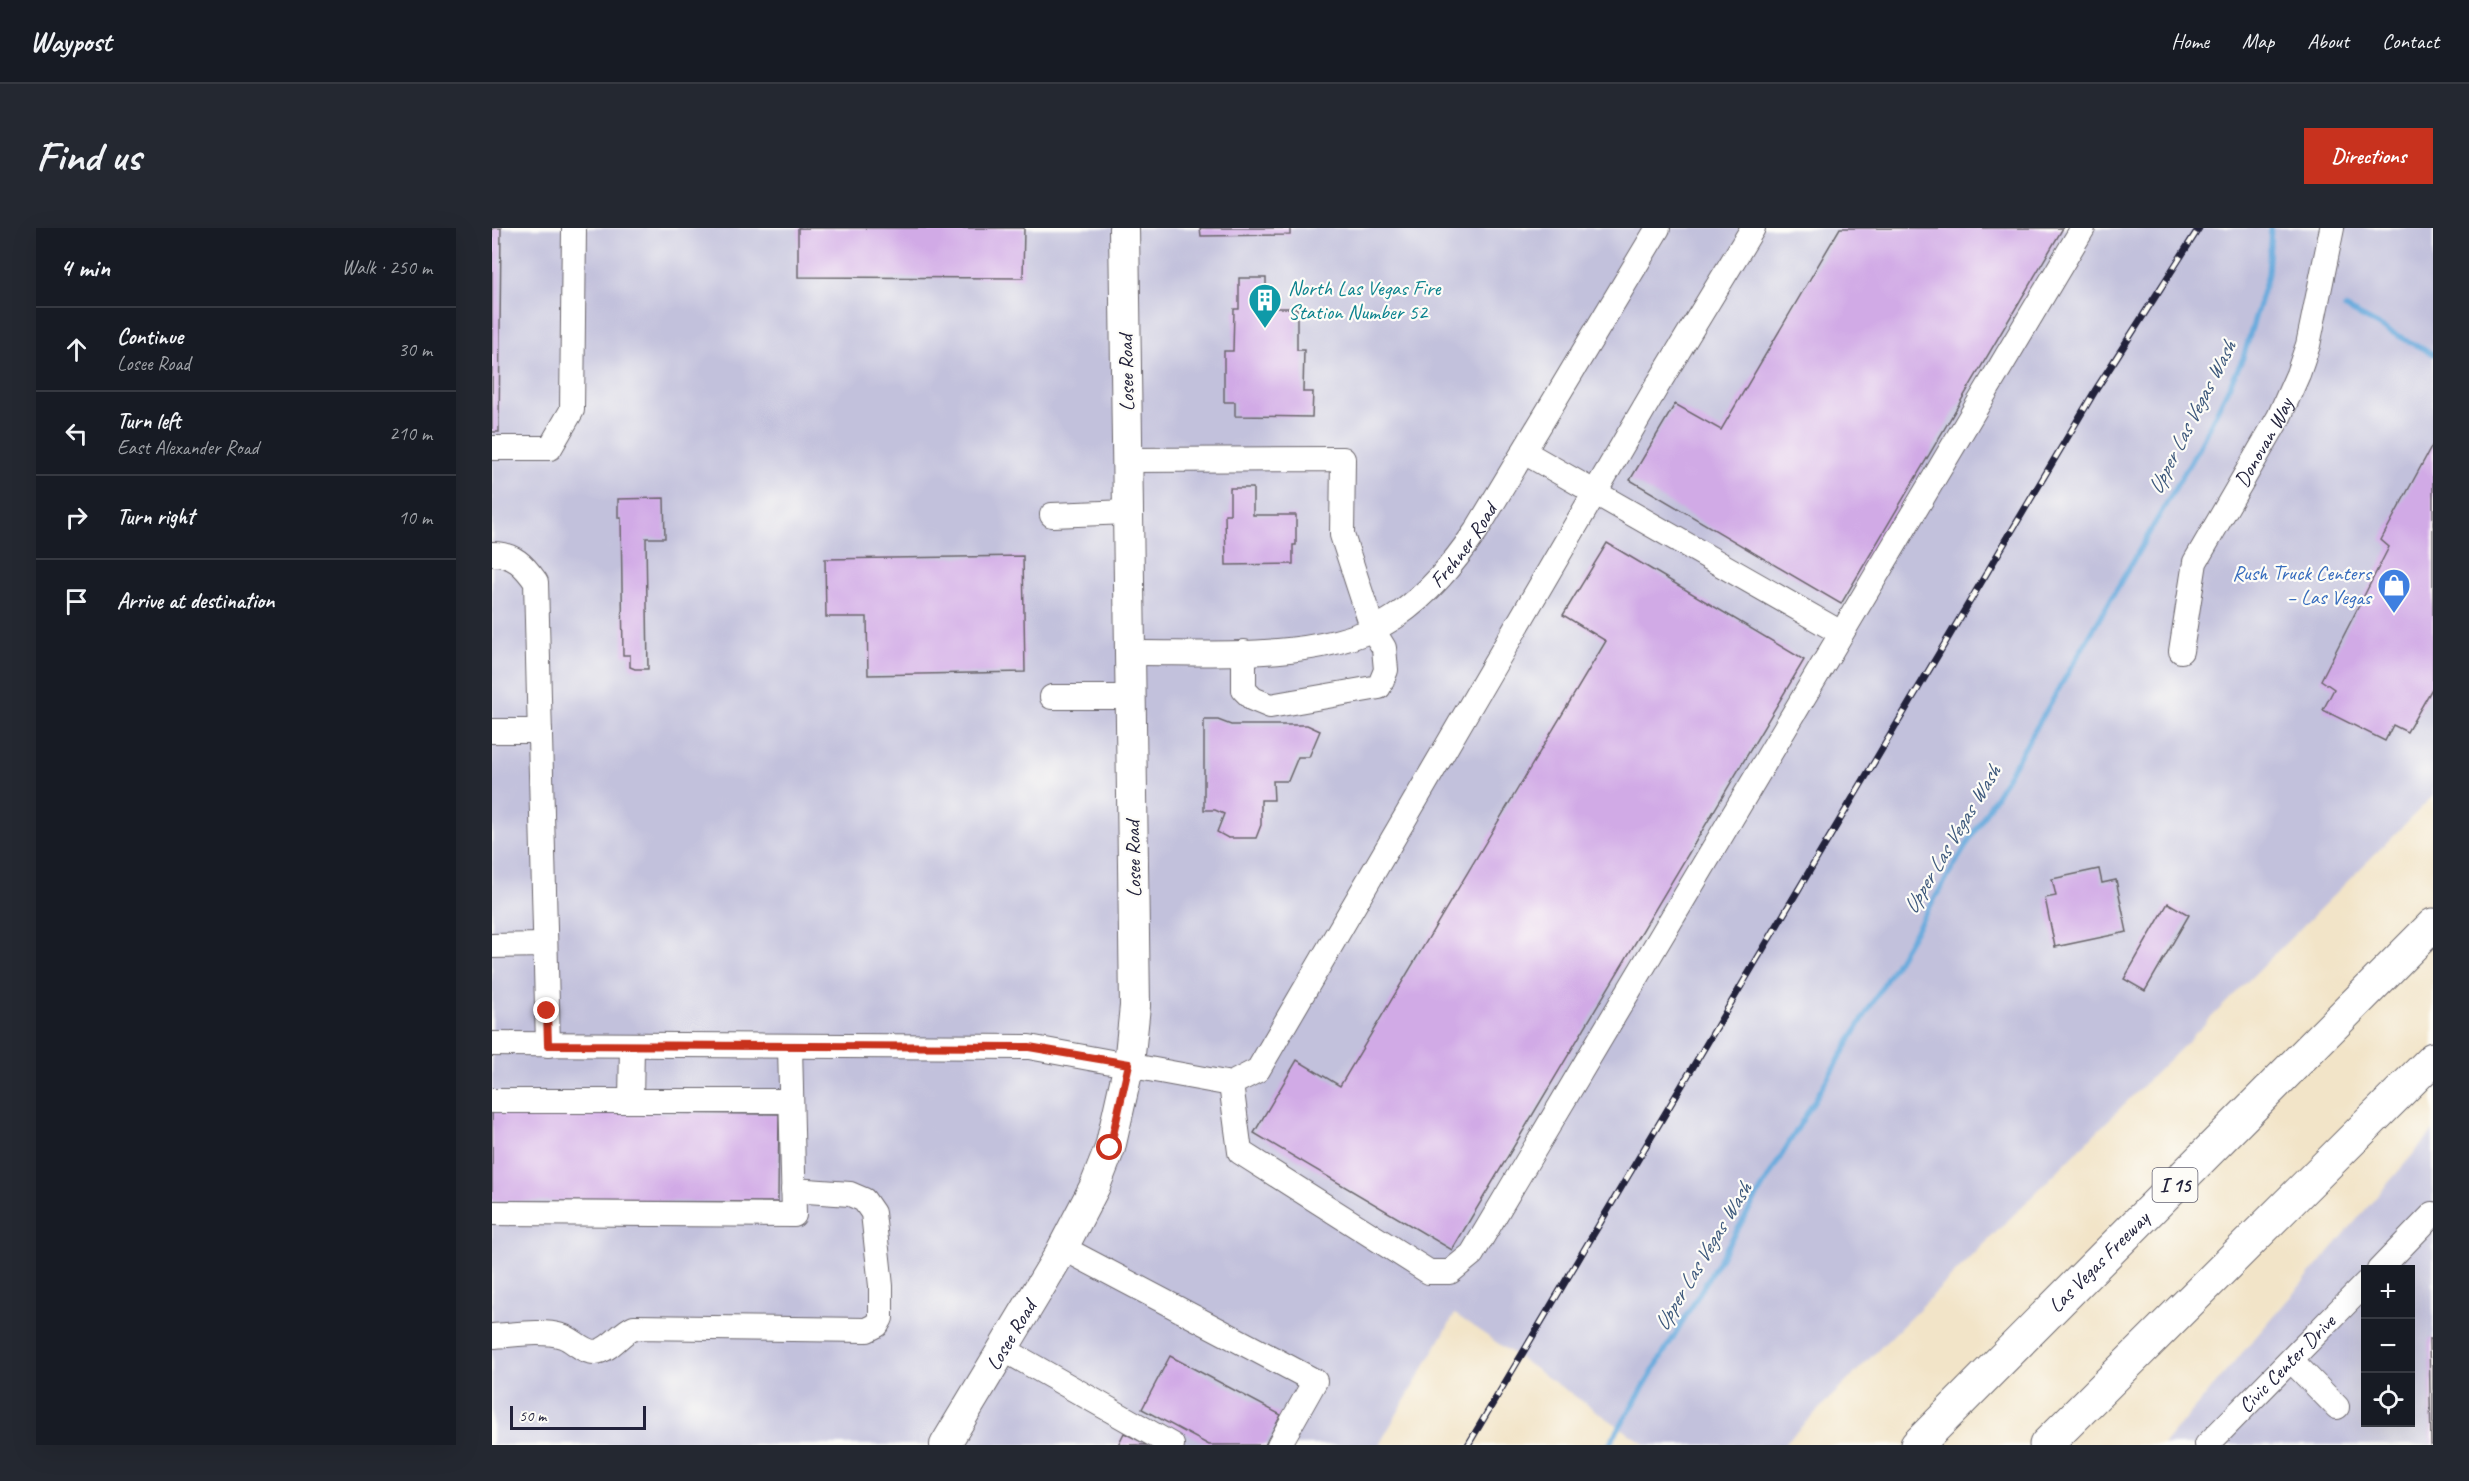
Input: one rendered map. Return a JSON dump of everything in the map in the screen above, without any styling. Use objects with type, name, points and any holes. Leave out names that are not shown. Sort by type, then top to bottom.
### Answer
[{"type":"highway","name":"Las Vegas Freeway","points":[[1917,1445],[2433,925]]},
{"type":"highway","points":[[2046,1445],[2433,1059]]},
{"type":"main road","name":"Losee Road","points":[[946,1445],[1063,1248],[1095,1186],[1110,1148],[1129,1064],[1135,1006],[1124,228]]},
{"type":"street","points":[[492,448],[550,448],[572,410],[574,228]]},
{"type":"street","name":"Frehner Road","points":[[1131,653],[1244,652],[1321,646],[1373,630],[1413,603],[1452,565],[1476,531],[1658,228]]},
{"type":"street","points":[[492,1044],[1029,1047],[1231,1084],[1258,1070],[1596,491],[1753,228]]},
{"type":"street","points":[[1231,1084],[1240,1152],[1429,1272],[1450,1272],[1472,1254],[2083,228]]},
{"type":"street","name":"Donovan Way","points":[[2181,651],[2194,562],[2279,417],[2298,374],[2308,345],[2332,228]]},
{"type":"street","points":[[1524,452],[1596,491],[1841,633]]},
{"type":"street","points":[[1128,460],[1343,459],[1342,535],[1373,630],[1384,648],[1386,670],[1379,687],[1270,706],[1253,699],[1244,690],[1244,652]]},
{"type":"street","points":[[1052,515],[1128,512]]},
{"type":"street","points":[[492,554],[504,554],[524,564],[536,582],[548,1045]]},
{"type":"street","points":[[1052,697],[1131,697]]},
{"type":"street","points":[[492,731],[540,731]]},
{"type":"street","points":[[492,946],[545,945]]},
{"type":"street","points":[[631,1101],[632,1045]]},
{"type":"street","points":[[492,1213],[794,1215],[790,1046]]},
{"type":"street","points":[[492,1101],[790,1101]]},
{"type":"street","points":[[492,1336],[564,1336],[585,1350],[596,1352],[606,1348],[625,1331],[633,1328],[867,1330],[877,1325],[881,1317],[880,1286],[873,1213],[869,1206],[864,1200],[850,1194],[793,1190]]},
{"type":"street","points":[[2383,1265],[2433,1214]]},
{"type":"street","points":[[1063,1248],[1315,1381],[1279,1445]]},
{"type":"street","name":"Civic Center Drive","points":[[2207,1445],[2361,1288]]},
{"type":"street","points":[[1003,1349],[1172,1445]]},
{"type":"street","points":[[2291,1360],[2337,1407]]},
{"type":"shaded area","points":[[492,228],[2433,228],[2433,796],[1783,1445],[1646,1445],[1455,1314],[1379,1445],[492,1445]]},
{"type":"shaded area","points":[[2433,1131],[2433,1445],[2163,1445]]},
{"type":"building","points":[[492,228],[501,228],[499,432],[492,432]]},
{"type":"building","points":[[798,228],[1024,228],[1023,278],[798,277]]},
{"type":"building","points":[[1200,228],[1290,228],[1290,235],[1201,236]]},
{"type":"building","points":[[1840,228],[2063,228],[1841,604],[1630,480],[1675,404],[1721,430]]},
{"type":"building","name":"North Las Vegas Fire Station Number 52","points":[[1239,278],[1266,278],[1266,308],[1297,308],[1297,350],[1304,350],[1303,392],[1313,392],[1312,417],[1235,416],[1235,402],[1224,402],[1224,351],[1233,351],[1234,309],[1239,309]]},
{"type":"building","name":"Rush Truck Centers – Las Vegas","points":[[2433,444],[2433,687],[2407,732],[2393,725],[2385,741],[2323,710],[2334,689],[2321,680],[2389,547],[2381,540]]},
{"type":"building","points":[[1230,488],[1253,488],[1253,515],[1296,515],[1296,545],[1293,545],[1293,564],[1226,565],[1225,514],[1230,514]]},
{"type":"building","points":[[664,498],[665,538],[646,538],[648,669],[635,669],[630,667],[630,655],[623,655],[621,518],[618,518],[618,499]]},
{"type":"building","points":[[1607,543],[1804,660],[1452,1250],[1254,1133],[1297,1060],[1340,1086],[1606,641],[1563,615]]},
{"type":"building","points":[[1023,556],[1025,672],[868,675],[867,617],[826,617],[825,559]]},
{"type":"building","points":[[1204,720],[1218,720],[1231,725],[1307,725],[1320,731],[1309,757],[1298,757],[1288,781],[1273,781],[1274,800],[1261,800],[1261,825],[1256,838],[1228,838],[1217,832],[1224,814],[1215,810],[1204,810]]},
{"type":"building","points":[[2099,869],[2102,883],[2116,880],[2127,932],[2055,947],[2045,898],[2056,896],[2052,879]]},
{"type":"building","points":[[2168,903],[2189,915],[2145,991],[2124,979]]},
{"type":"building","points":[[492,1112],[779,1114],[778,1202],[492,1201]]},
{"type":"building","points":[[2429,1339],[2433,1339],[2433,1445],[2431,1445]]},
{"type":"building","points":[[1170,1356],[1281,1415],[1265,1445],[1209,1445],[1142,1409]]},
{"type":"building","points":[[1124,1433],[1148,1445],[1118,1445]]},
{"type":"waterway","name":"Upper Las Vegas Wash","points":[[1609,1445],[2032,735],[2199,447],[2243,358],[2268,274],[2271,228]]},
{"type":"waterway","points":[[2345,308],[2433,354]]},
{"type":"railway","points":[[1468,1445],[2095,391],[2199,228]]},
{"type":"place","name":"North Las Vegas Fire Station Number 52","points":[[1265,329]]},
{"type":"place","name":"Rush Truck Centers – Las Vegas","points":[[2394,614]]},
{"type":"route","points":[[547,1011],[548,1045],[1029,1047],[1129,1064],[1110,1148]]}]
